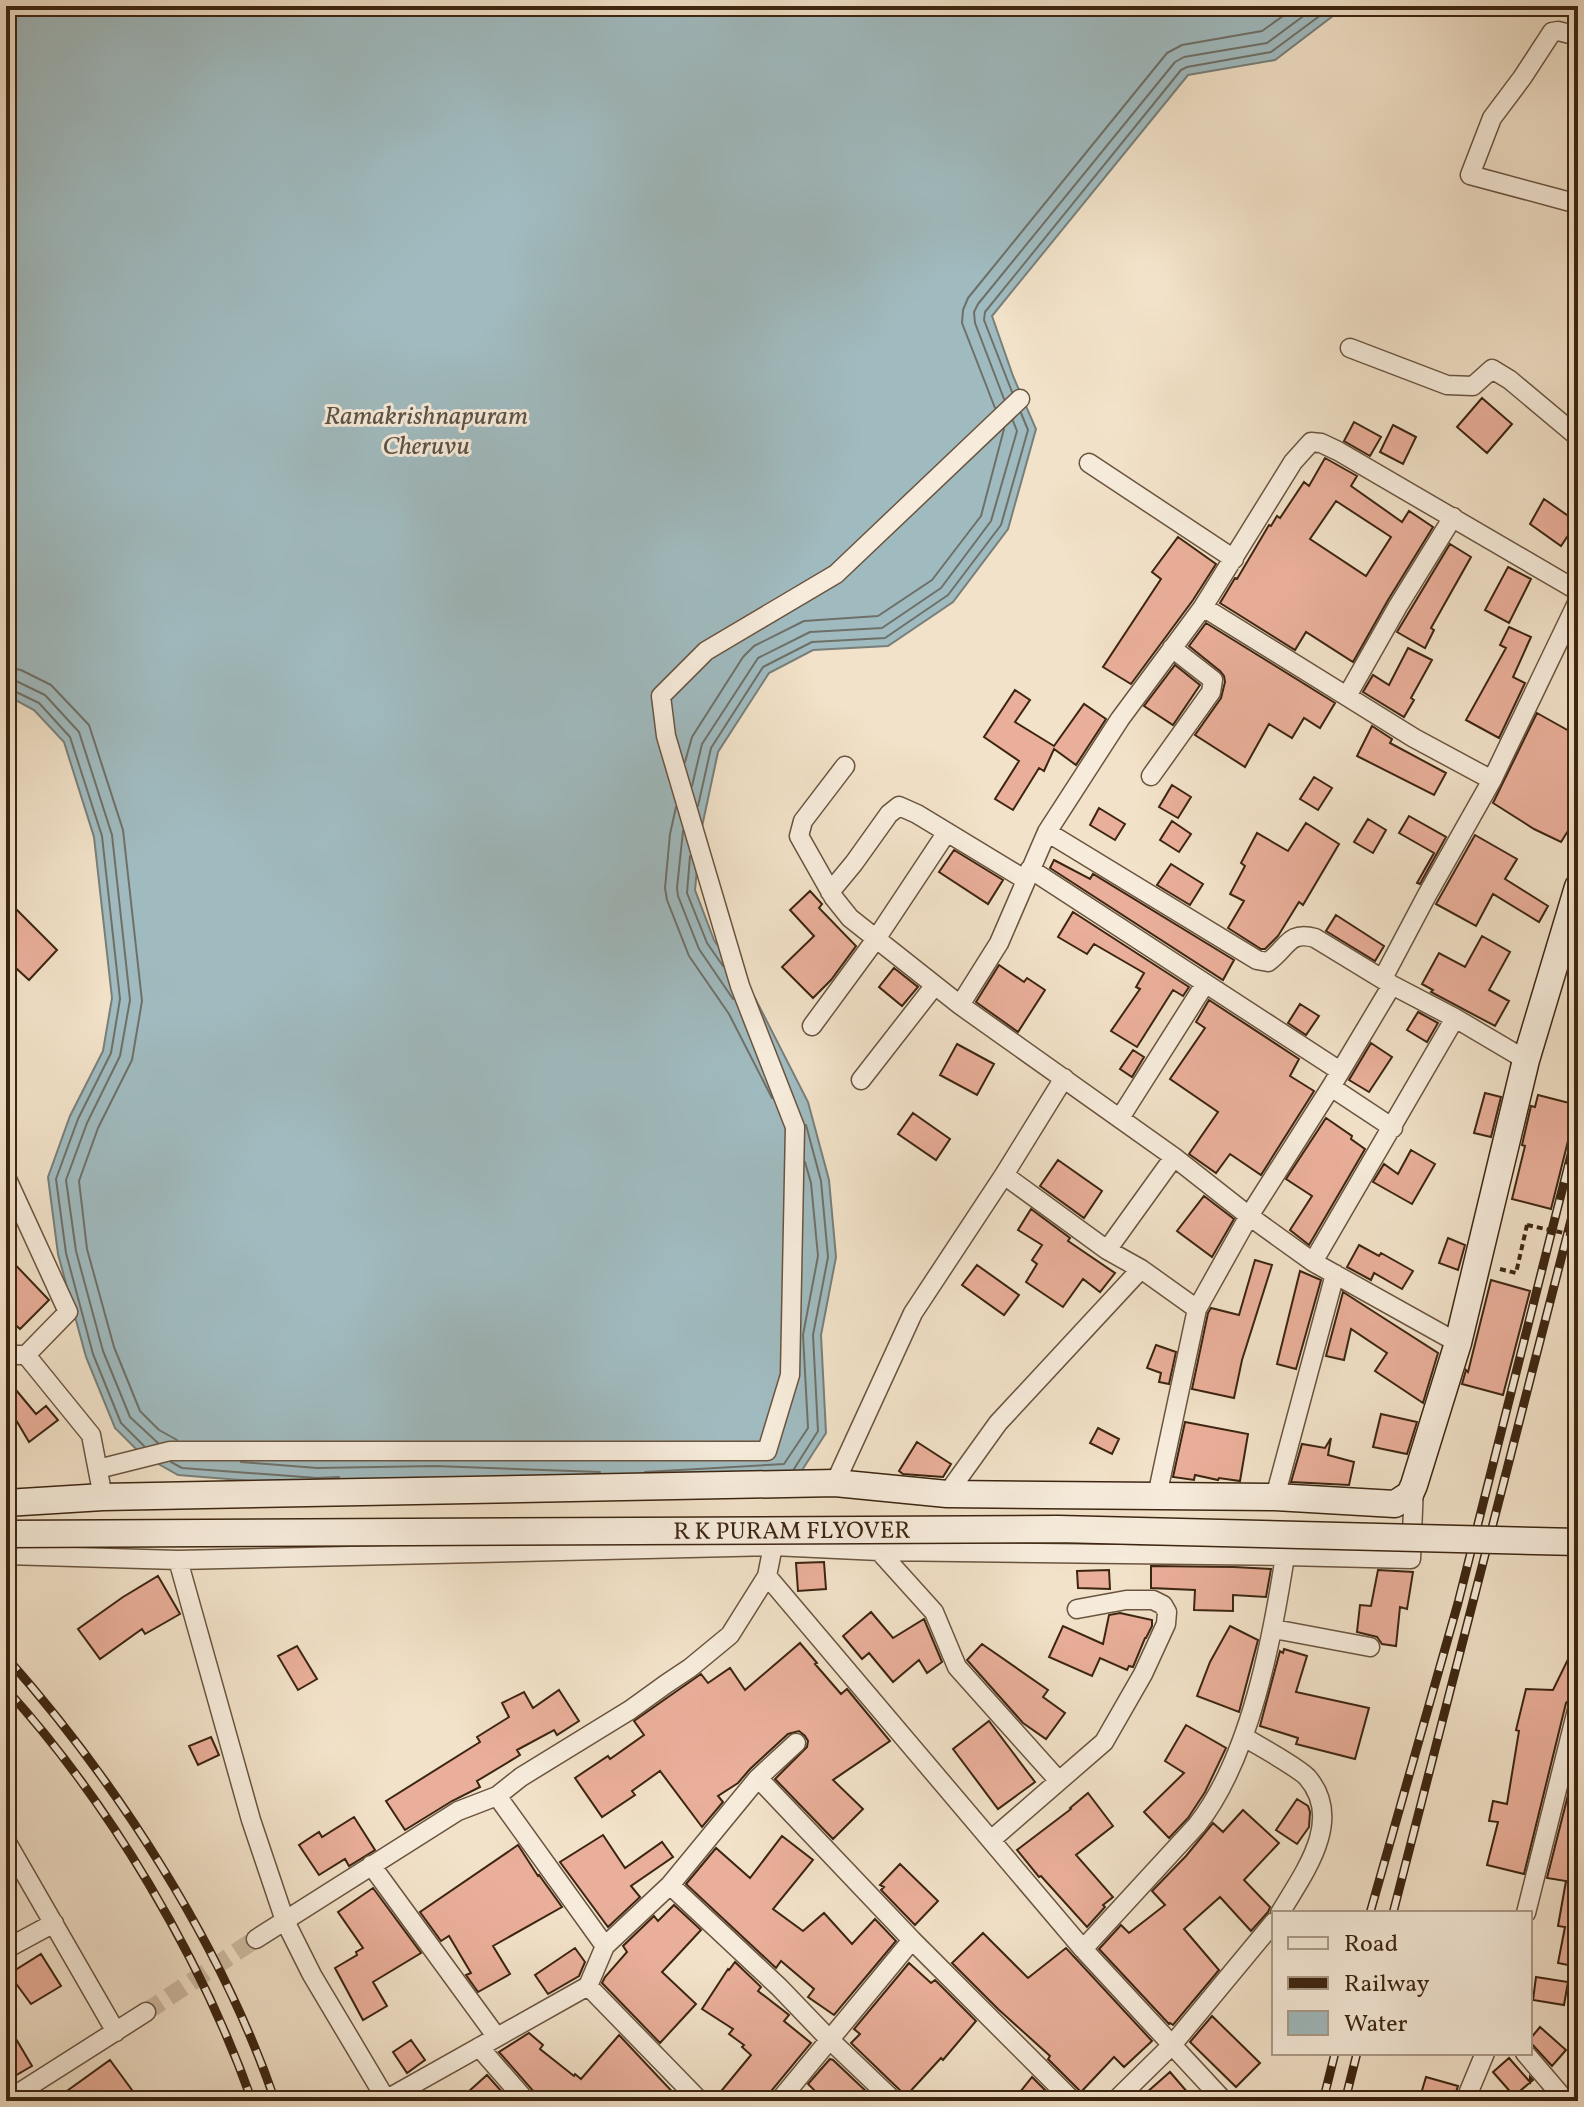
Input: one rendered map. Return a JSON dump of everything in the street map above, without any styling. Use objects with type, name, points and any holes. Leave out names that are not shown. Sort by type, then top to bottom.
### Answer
[{"type":"street","points":[[1578,36],[1552,32],[1492,118],[1470,175],[1578,204]]},
{"type":"street","points":[[1350,348],[1447,385],[1473,386],[1492,369],[1510,380],[1578,437]]},
{"type":"street","points":[[764,1485],[767,1451],[790,1375],[795,1127],[740,986],[666,736],[661,696],[706,651],[836,574],[1020,399]]},
{"type":"street","points":[[960,1005],[999,943],[1047,832],[1120,719],[1203,607],[1293,462],[1311,442],[1338,451],[1578,591]]},
{"type":"street","points":[[1089,463],[1234,559]]},
{"type":"street","points":[[1347,696],[1453,517]]},
{"type":"street","points":[[1157,1496],[1197,1309],[1249,1216],[1336,1079],[1388,982],[1427,895],[1492,780],[1578,601]]},
{"type":"street","points":[[1203,607],[1414,738],[1492,780]]},
{"type":"street","points":[[1151,776],[1214,685],[1213,680],[1172,648]]},
{"type":"street","points":[[845,766],[803,821],[799,836],[830,892],[850,918],[960,1005],[1174,1157],[1313,1262],[1458,1343]]},
{"type":"street","points":[[830,892],[894,808],[907,808],[1028,875],[1205,984],[1336,1079],[1393,1128]]},
{"type":"street","points":[[812,1026],[876,939],[947,832]]},
{"type":"street","points":[[1047,832],[1257,960],[1268,962],[1293,937],[1304,934],[1315,938],[1526,1060]]},
{"type":"street","points":[[6,1503],[103,1497],[835,1483],[947,1494],[1275,1497],[1395,1504],[1410,1494],[1414,1485],[1458,1343],[1526,1060],[1578,887]]},
{"type":"street","points":[[1120,1118],[1205,984]]},
{"type":"street","points":[[861,1080],[935,985]]},
{"type":"street","points":[[1313,1262],[1455,1018]]},
{"type":"street","points":[[835,1483],[913,1313],[1064,1078]]},
{"type":"street","points":[[1107,1250],[1174,1157]]},
{"type":"street","points":[[1004,1175],[1107,1250],[1141,1269],[1197,1309]]},
{"type":"street","points":[[6,1177],[68,1312],[26,1355],[6,1355]]},
{"type":"street","points":[[947,1494],[998,1423],[1141,1269]]},
{"type":"street","points":[[1275,1497],[1335,1274]]},
{"type":"street","points":[[26,1355],[91,1435],[103,1497]]},
{"type":"street","points":[[98,1469],[170,1451],[767,1451]]},
{"type":"street","points":[[6,1555],[178,1560],[773,1546],[879,1551],[1411,1559],[1414,1485]]},
{"type":"street","name":"R K PURAM FLYOVER","points":[[6,1534],[1058,1529],[1578,1542]]},
{"type":"street","points":[[256,1939],[458,1811],[497,1796],[521,1777],[630,1710],[717,1647],[730,1635],[767,1576],[773,1546]]},
{"type":"street","points":[[879,1551],[934,1612],[957,1667],[1059,1781]]},
{"type":"street","points":[[1083,1949],[1211,1808],[1244,1737],[1274,1629],[1285,1556]]},
{"type":"street","points":[[178,1560],[251,1820],[285,1921],[312,1975],[387,2100],[588,1986],[605,1946],[670,1885],[758,1778],[796,1743]]},
{"type":"street","points":[[767,1576],[1083,1949],[1224,2101]]},
{"type":"street","points":[[991,1840],[1095,1751],[1113,1729],[1166,1624],[1167,1612],[1163,1605],[1153,1600],[1126,1600],[1077,1609]]},
{"type":"street","points":[[1274,1629],[1370,1647]]},
{"type":"street","points":[[1527,1911],[1578,1706]]},
{"type":"street","points":[[1244,1737],[1306,1776],[1321,1799],[1323,1826],[1315,1852],[1281,1911]]},
{"type":"street","points":[[758,1778],[912,1940],[1073,2101]]},
{"type":"street","points":[[497,1796],[605,1946]]},
{"type":"street","points":[[6,1843],[116,2032]]},
{"type":"street","points":[[371,1865],[496,2036]]},
{"type":"street","points":[[670,1885],[894,2101]]},
{"type":"street","points":[[6,1949],[54,1923]]},
{"type":"street","points":[[1115,2101],[1172,2045],[1272,1924]]},
{"type":"street","points":[[779,2101],[912,1940]]},
{"type":"street","points":[[588,1986],[700,2101]]},
{"type":"street","points":[[6,2101],[34,2094],[146,2012]]},
{"type":"street","points":[[479,2047],[526,2101]]},
{"type":"street","points":[[1465,2101],[1484,2055]]},
{"type":"street","points":[[1527,2055],[1566,2101]]},
{"type":"path","points":[[1516,1273],[1527,1225],[1578,1236]]},
{"type":"water","name":"Ramakrishnapuram Cheruvu","points":[[6,6],[1346,6],[1275,60],[1188,75],[992,316],[1036,429],[1008,529],[953,602],[888,646],[813,650],[769,673],[718,752],[700,836],[695,890],[714,940],[755,998],[808,1102],[829,1180],[836,1257],[821,1335],[826,1433],[795,1481],[316,1486],[178,1475],[141,1454],[115,1428],[86,1357],[58,1254],[48,1177],[70,1116],[103,1051],[112,998],[94,837],[64,742],[34,710],[6,695]]},
{"type":"building","points":[[1482,398],[1512,424],[1487,453],[1457,427]]},
{"type":"building","points":[[1354,422],[1381,437],[1370,456],[1344,441]]},
{"type":"building","points":[[1393,425],[1416,437],[1403,464],[1380,452]]},
{"type":"building","points":[[1325,458],[1357,476],[1351,486],[1402,522],[1409,511],[1433,527],[1353,662],[1306,632],[1295,650],[1220,603],[1269,525],[1277,516],[1280,518],[1304,482],[1309,486]],"holes":[[[1336,501],[1391,537],[1366,576],[1310,539]]]},
{"type":"building","points":[[1544,499],[1577,522],[1561,546],[1530,524]]},
{"type":"building","points":[[1178,537],[1216,564],[1131,684],[1103,667],[1161,579],[1152,572]]},
{"type":"building","points":[[1450,544],[1471,557],[1431,628],[1434,630],[1425,648],[1397,632]]},
{"type":"building","points":[[1508,567],[1531,579],[1509,623],[1485,610]]},
{"type":"building","points":[[1206,623],[1335,703],[1320,728],[1304,718],[1292,738],[1269,724],[1245,767],[1195,735],[1221,698],[1225,682],[1220,671],[1189,646]]},
{"type":"building","points":[[1509,627],[1531,637],[1513,677],[1525,683],[1499,738],[1466,720],[1506,648],[1500,645]]},
{"type":"building","points":[[1408,648],[1432,660],[1404,717],[1363,692],[1373,675],[1389,685]]},
{"type":"building","points":[[1175,665],[1200,685],[1173,725],[1144,706]]},
{"type":"building","points":[[1015,690],[1030,700],[1015,722],[1054,746],[1084,704],[1106,719],[1076,765],[1054,749],[1044,771],[1039,768],[1013,810],[995,799],[1019,761],[984,737]]},
{"type":"building","points":[[1537,713],[1578,736],[1578,815],[1561,842],[1493,803]]},
{"type":"building","points":[[1372,726],[1392,739],[1390,743],[1446,773],[1434,795],[1357,756]]},
{"type":"building","points":[[1314,777],[1332,788],[1318,810],[1300,799]]},
{"type":"building","points":[[1172,785],[1191,797],[1178,818],[1159,807]]},
{"type":"building","points":[[1099,808],[1125,824],[1115,840],[1090,825]]},
{"type":"building","points":[[1409,816],[1446,837],[1420,884],[1417,883],[1434,853],[1399,833]]},
{"type":"building","points":[[1368,819],[1386,830],[1373,853],[1354,842]]},
{"type":"building","points":[[1172,821],[1191,834],[1179,852],[1160,840]]},
{"type":"building","points":[[1306,823],[1339,844],[1303,905],[1299,902],[1278,936],[1265,949],[1261,949],[1228,928],[1244,901],[1230,894],[1245,866],[1241,863],[1257,833],[1288,851]]},
{"type":"building","points":[[1475,835],[1517,859],[1505,879],[1548,906],[1539,922],[1493,894],[1476,926],[1436,904]]},
{"type":"building","points":[[954,850],[1003,880],[988,904],[939,872]]},
{"type":"building","points":[[1054,860],[1090,879],[1093,874],[1234,960],[1223,980],[1050,868]]},
{"type":"building","points":[[1171,864],[1203,884],[1190,905],[1157,885]]},
{"type":"building","points":[[810,891],[822,904],[819,908],[856,946],[831,980],[813,998],[782,967],[814,936],[790,910]]},
{"type":"building","points":[[6,899],[57,950],[29,980],[6,959]]},
{"type":"building","points":[[1073,912],[1189,987],[1183,996],[1173,990],[1137,1047],[1111,1031],[1140,989],[1136,987],[1144,973],[1094,944],[1087,954],[1058,937]]},
{"type":"building","points":[[1336,915],[1384,946],[1375,961],[1326,931]]},
{"type":"building","points":[[1482,936],[1510,952],[1489,990],[1509,1001],[1495,1026],[1431,992],[1433,990],[1422,984],[1439,953],[1465,967]]},
{"type":"building","points":[[999,965],[1024,982],[1027,978],[1045,990],[1018,1032],[976,1002]]},
{"type":"building","points":[[894,968],[918,987],[902,1006],[879,987]]},
{"type":"building","points":[[1209,1000],[1299,1059],[1290,1076],[1314,1091],[1261,1175],[1230,1154],[1216,1173],[1189,1154],[1218,1112],[1170,1079],[1205,1028],[1196,1022]]},
{"type":"building","points":[[1300,1004],[1319,1016],[1306,1035],[1288,1023]]},
{"type":"building","points":[[1418,1012],[1438,1023],[1427,1042],[1407,1030]]},
{"type":"building","points":[[1371,1043],[1392,1057],[1369,1092],[1349,1080]]},
{"type":"building","points":[[957,1044],[994,1064],[977,1095],[940,1075]]},
{"type":"building","points":[[1133,1050],[1144,1057],[1132,1077],[1120,1069]]},
{"type":"building","points":[[1485,1093],[1501,1097],[1491,1137],[1474,1133]]},
{"type":"building","points":[[1538,1095],[1577,1105],[1551,1209],[1512,1199],[1531,1106],[1535,1107]]},
{"type":"building","points":[[913,1113],[950,1139],[936,1160],[898,1134]]},
{"type":"building","points":[[1326,1118],[1365,1149],[1309,1245],[1290,1230],[1312,1196],[1286,1179]]},
{"type":"building","points":[[1411,1150],[1435,1164],[1412,1204],[1373,1182],[1384,1164],[1398,1174]]},
{"type":"building","points":[[1058,1160],[1102,1191],[1084,1218],[1040,1186]]},
{"type":"building","points":[[1204,1196],[1234,1219],[1212,1257],[1177,1231]]},
{"type":"building","points":[[1031,1209],[1070,1238],[1068,1241],[1115,1273],[1100,1292],[1083,1279],[1063,1307],[1026,1282],[1037,1264],[1032,1260],[1042,1245],[1018,1230]]},
{"type":"building","points":[[1448,1238],[1465,1245],[1458,1270],[1439,1263]]},
{"type":"building","points":[[1359,1245],[1413,1271],[1402,1289],[1374,1273],[1371,1280],[1347,1267]]},
{"type":"building","points":[[6,1255],[49,1300],[20,1329],[6,1316]]},
{"type":"building","points":[[1255,1260],[1272,1265],[1242,1360],[1234,1398],[1192,1389],[1208,1313],[1211,1308],[1239,1315]]},
{"type":"building","points":[[977,1265],[1019,1295],[1004,1315],[962,1285]]},
{"type":"building","points":[[1300,1271],[1321,1280],[1296,1369],[1277,1364]]},
{"type":"building","points":[[1491,1280],[1530,1291],[1503,1395],[1462,1384],[1466,1370],[1468,1372]]},
{"type":"building","points":[[1343,1292],[1438,1353],[1423,1403],[1375,1371],[1387,1353],[1351,1329],[1344,1360],[1326,1356]]},
{"type":"building","points":[[1156,1345],[1176,1352],[1169,1384],[1159,1382],[1161,1373],[1147,1368]]},
{"type":"building","points":[[6,1378],[36,1414],[46,1406],[58,1420],[29,1442],[16,1420],[6,1428]]},
{"type":"building","points":[[1381,1414],[1417,1422],[1407,1454],[1373,1447]]},
{"type":"building","points":[[1185,1422],[1248,1434],[1240,1481],[1195,1475],[1194,1480],[1173,1477]]},
{"type":"building","points":[[1098,1428],[1119,1439],[1112,1454],[1090,1443]]},
{"type":"building","points":[[1331,1438],[1328,1455],[1354,1462],[1349,1485],[1291,1482],[1302,1444],[1325,1448]]},
{"type":"building","points":[[917,1442],[951,1464],[943,1477],[903,1474],[899,1471]]},
{"type":"building","points":[[824,1562],[826,1589],[798,1591],[796,1563]]},
{"type":"building","points":[[1151,1566],[1271,1569],[1266,1597],[1233,1595],[1233,1611],[1194,1610],[1195,1590],[1151,1588]]},
{"type":"building","points":[[1109,1570],[1110,1589],[1078,1588],[1077,1571]]},
{"type":"building","points":[[1378,1570],[1413,1572],[1407,1609],[1400,1607],[1396,1646],[1382,1644],[1377,1637],[1357,1632],[1360,1605],[1371,1606]]},
{"type":"building","points":[[158,1576],[180,1614],[145,1634],[142,1629],[100,1659],[78,1629]]},
{"type":"building","points":[[871,1612],[893,1638],[924,1619],[942,1662],[927,1673],[919,1660],[893,1682],[869,1653],[862,1659],[843,1636]]},
{"type":"building","points":[[1120,1613],[1152,1620],[1133,1667],[1129,1666],[1127,1670],[1100,1658],[1092,1676],[1049,1657],[1063,1626],[1103,1644],[1109,1615]]},
{"type":"building","points":[[1230,1626],[1258,1640],[1239,1712],[1197,1696],[1210,1662]]},
{"type":"building","points":[[800,1643],[841,1694],[847,1689],[890,1741],[833,1780],[863,1809],[833,1839],[775,1779],[807,1747],[808,1741],[799,1731],[788,1734],[738,1783],[718,1796],[723,1802],[702,1827],[660,1771],[632,1791],[635,1795],[602,1817],[575,1778],[644,1735],[634,1721],[701,1674],[708,1683],[730,1668],[745,1690]]},
{"type":"building","points":[[1576,1643],[1578,1651],[1573,1696],[1566,1703],[1524,1874],[1487,1865],[1498,1822],[1489,1821],[1493,1801],[1507,1804],[1519,1731],[1516,1730],[1526,1689],[1553,1690]]},
{"type":"building","points":[[982,1644],[1048,1690],[1043,1697],[1065,1713],[1046,1739],[1023,1723],[967,1660]]},
{"type":"building","points":[[297,1646],[317,1679],[298,1690],[278,1656]]},
{"type":"building","points":[[1284,1649],[1307,1656],[1296,1692],[1369,1708],[1355,1759],[1296,1744],[1298,1738],[1260,1726],[1280,1651],[1283,1653]]},
{"type":"building","points":[[559,1690],[579,1721],[557,1735],[554,1730],[517,1750],[520,1755],[477,1781],[480,1787],[405,1830],[386,1801],[480,1742],[477,1737],[509,1717],[502,1703],[524,1692],[533,1708]]},
{"type":"building","points":[[989,1721],[1035,1782],[998,1809],[953,1749]]},
{"type":"building","points":[[1186,1725],[1226,1748],[1205,1792],[1188,1818],[1169,1838],[1144,1812],[1184,1773],[1165,1761]]},
{"type":"building","points":[[211,1737],[219,1755],[198,1765],[189,1746]]},
{"type":"building","points":[[1088,1793],[1113,1826],[1076,1855],[1113,1897],[1087,1927],[1017,1850]]},
{"type":"building","points":[[1568,1795],[1578,1798],[1578,1967],[1558,1963],[1565,1927],[1558,1926],[1566,1881],[1547,1878]]},
{"type":"building","points":[[1297,1799],[1308,1806],[1310,1812],[1309,1827],[1297,1844],[1276,1830]]},
{"type":"building","points":[[1243,1810],[1279,1843],[1244,1880],[1270,1907],[1251,1931],[1220,1897],[1184,1929],[1219,1970],[1173,2025],[1169,2024],[1099,1949],[1121,1925],[1129,1933],[1165,1905],[1152,1891],[1213,1823],[1223,1832]]},
{"type":"building","points":[[354,1817],[375,1850],[349,1866],[345,1859],[319,1875],[299,1845],[319,1832],[322,1837]]},
{"type":"building","points":[[603,1835],[625,1868],[662,1842],[673,1857],[631,1886],[640,1897],[608,1927],[560,1862]]},
{"type":"building","points":[[782,1836],[813,1860],[773,1909],[803,1931],[824,1913],[852,1944],[875,1919],[896,1941],[834,2015],[808,1997],[814,1989],[781,1961],[776,1968],[686,1884],[716,1848],[750,1878]]},
{"type":"building","points":[[518,1845],[562,1907],[493,1946],[510,1974],[478,1992],[466,1975],[471,1973],[449,1936],[441,1941],[420,1912]]},
{"type":"building","points":[[900,1864],[938,1901],[915,1925],[881,1890],[884,1887],[880,1885]]},
{"type":"building","points":[[373,1888],[421,1953],[373,1982],[387,2006],[363,2020],[335,1968],[363,1948],[338,1912]]},
{"type":"building","points":[[674,1905],[701,1930],[662,1972],[696,2004],[660,2043],[602,1983],[627,1952],[623,1946],[654,1916],[658,1921]]},
{"type":"building","points":[[983,1933],[1028,1978],[1066,1948],[1152,2041],[1124,2067],[1114,2057],[1081,2092],[1048,2059],[1050,2056],[952,1963]]},
{"type":"building","points":[[575,1948],[585,1962],[579,1976],[548,1994],[535,1975]]},
{"type":"building","points":[[41,1954],[61,1986],[31,2004],[9,1974]]},
{"type":"building","points":[[735,1962],[761,1987],[758,1991],[789,2015],[784,2021],[811,2043],[763,2101],[713,2101],[751,2055],[742,2047],[744,2045],[729,2034],[733,2029],[702,2009]]},
{"type":"building","points":[[909,1963],[931,1983],[935,1980],[976,2021],[943,2060],[941,2058],[906,2096],[851,2043],[860,2034],[854,2029]]},
{"type":"building","points":[[1536,1977],[1568,1982],[1564,2005],[1533,2000]]},
{"type":"building","points":[[1212,2016],[1260,2063],[1236,2087],[1190,2042]]},
{"type":"building","points":[[6,2022],[32,2066],[6,2081]]},
{"type":"building","points":[[1540,2027],[1566,2050],[1552,2066],[1532,2044],[1532,2037]]},
{"type":"building","points":[[529,2033],[543,2045],[540,2049],[581,2079],[619,2035],[681,2101],[620,2101],[609,2092],[600,2101],[538,2101],[535,2093],[499,2052]]},
{"type":"building","points":[[411,2040],[425,2060],[407,2073],[393,2052]]},
{"type":"building","points":[[1509,2058],[1530,2082],[1530,2077],[1533,2080],[1514,2096],[1493,2072]]},
{"type":"building","points":[[830,2059],[869,2094],[862,2101],[825,2101],[808,2084]]},
{"type":"building","points":[[110,2060],[140,2101],[53,2101]]},
{"type":"building","points":[[1170,2072],[1195,2101],[1137,2101],[1154,2086]]},
{"type":"building","points":[[487,2075],[510,2101],[458,2101]]},
{"type":"building","points":[[1032,2077],[1056,2101],[1013,2101]]},
{"type":"building","points":[[1426,2077],[1458,2086],[1453,2101],[1420,2097]]},
{"type":"tunnel","points":[[146,2012],[256,1939]]},
{"type":"railway","points":[[1371,1911],[1458,1603],[1578,1127]]},
{"type":"railway","points":[[1394,1911],[1578,1193]]},
{"type":"railway","points":[[6,1657],[87,1756],[162,1866],[226,1982],[275,2101]]},
{"type":"railway","points":[[6,1689],[81,1781],[148,1883],[207,1992],[252,2101]]},
{"type":"railway","points":[[1323,2101],[1334,2055]]},
{"type":"railway","points":[[1345,2101],[1356,2055]]}]
